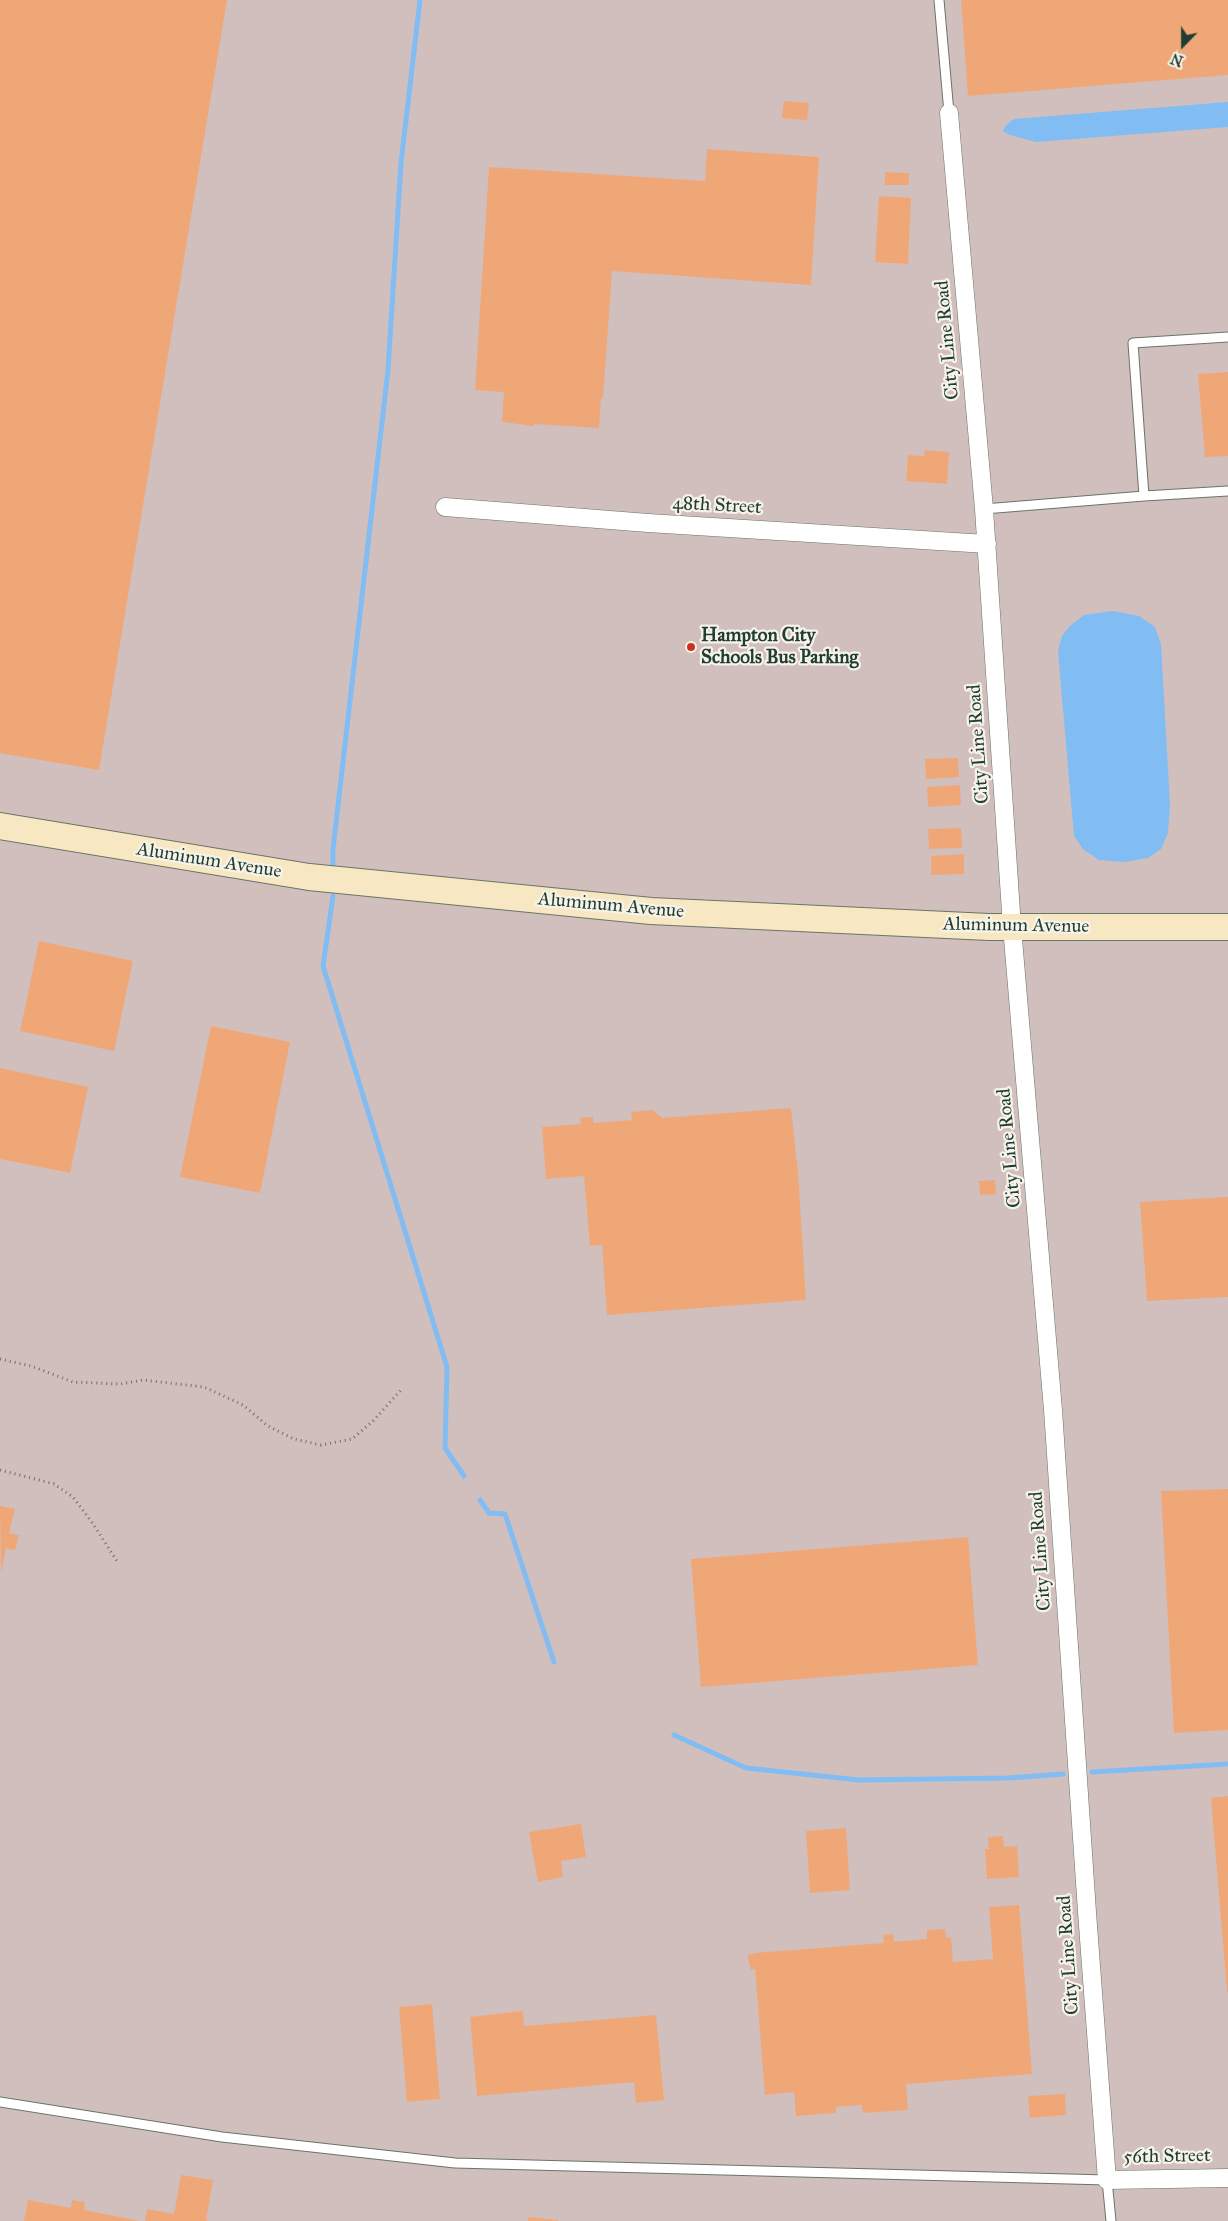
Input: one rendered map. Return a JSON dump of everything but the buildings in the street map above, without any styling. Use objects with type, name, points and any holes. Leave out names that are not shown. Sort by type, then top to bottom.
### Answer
[{"type":"street","name":"City Line Road","points":[[948,113],[987,544],[1012,927],[1053,1410],[1107,2180]]},
{"type":"street","name":"48th Street","points":[[445,507],[648,523],[987,544]]},
{"type":"street","name":"Aluminum Avenue","points":[[0,826],[309,877],[650,911],[1012,927],[1228,927]]},
{"type":"street","name":"56th Street","points":[[1107,2180],[1228,2178]]},
{"type":"lane","points":[[939,0],[948,113]]},
{"type":"lane","points":[[1144,496],[1133,343],[1228,337]]},
{"type":"lane","points":[[984,509],[1228,491]]},
{"type":"lane","points":[[0,2102],[222,2137],[455,2163],[1107,2180],[1111,2221]]},
{"type":"path","points":[[0,1359],[31,1366],[73,1382],[120,1384],[143,1380],[204,1387],[243,1405],[268,1426],[294,1439],[321,1445],[352,1439],[373,1421],[401,1390]]},
{"type":"path","points":[[0,1470],[54,1484],[73,1498],[94,1524],[118,1563]]},
{"type":"shaded area","points":[[0,0],[1228,0],[1228,2221],[0,2221]]},
{"type":"water","points":[[1228,102],[1228,127],[1036,142],[1010,135],[1003,131],[1005,126],[1014,119]]},
{"type":"water","points":[[1113,611],[1139,616],[1155,627],[1161,644],[1170,805],[1168,833],[1161,849],[1148,858],[1124,862],[1099,860],[1083,849],[1074,836],[1058,651],[1062,636],[1070,626],[1084,615]]},
{"type":"waterway","points":[[333,865],[333,849],[388,370],[401,163],[420,0]]},
{"type":"waterway","points":[[333,896],[323,966],[447,1367],[445,1448],[464,1476]]},
{"type":"waterway","points":[[480,1500],[489,1513],[505,1514],[554,1662]]},
{"type":"waterway","points":[[674,1735],[746,1768],[859,1780],[1008,1778],[1063,1774]]},
{"type":"waterway","points":[[1092,1772],[1228,1764]]},
{"type":"place","name":"Hampton City Schools Bus Parking","points":[[691,647]]}]
